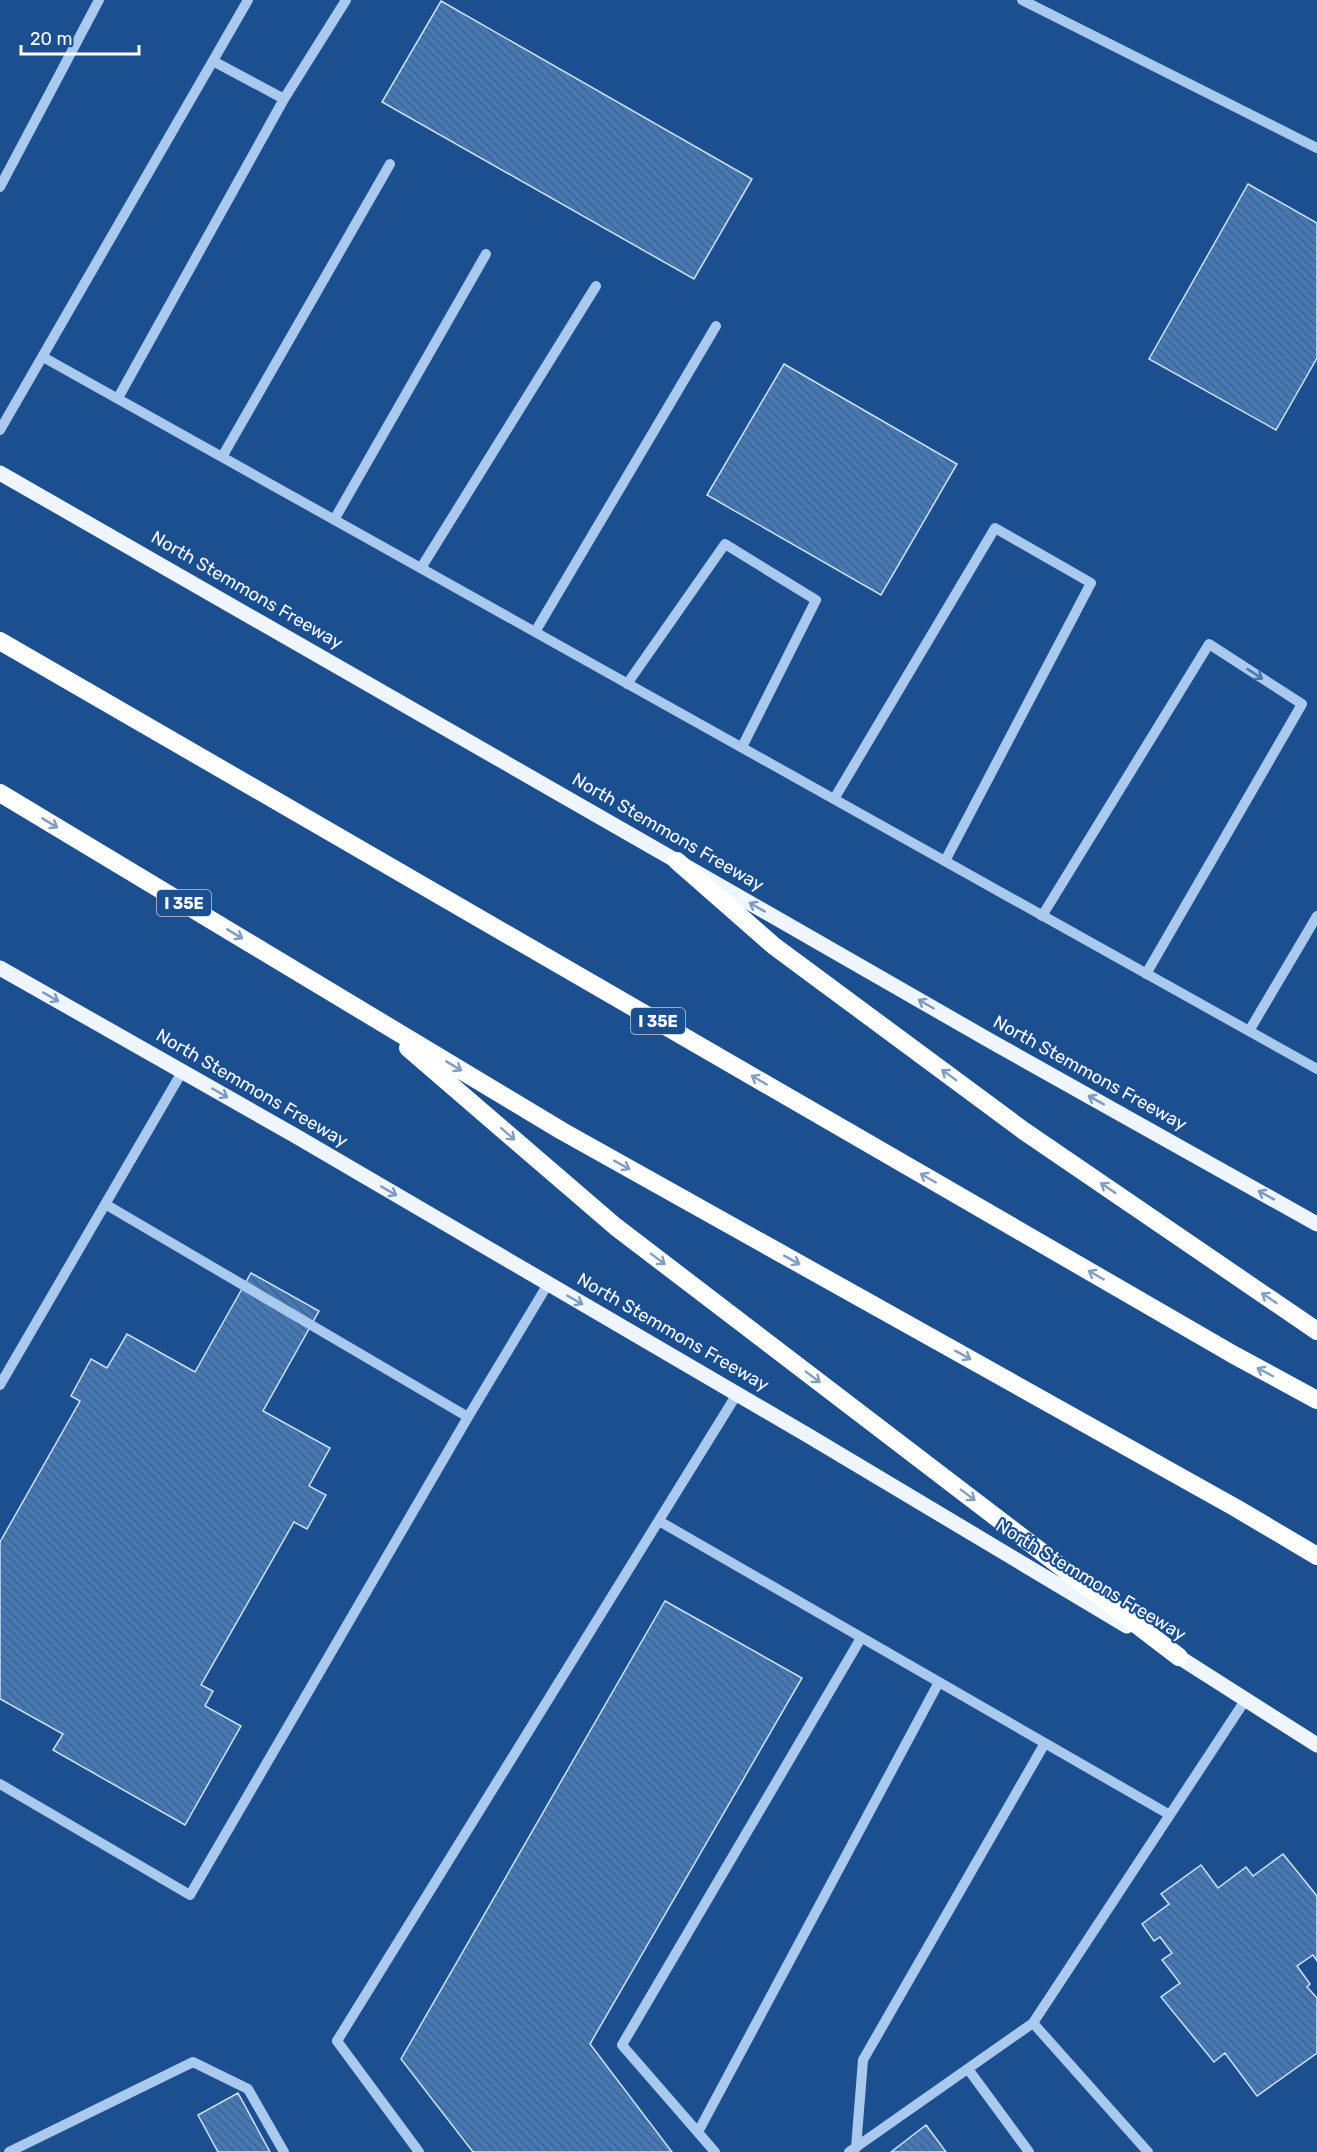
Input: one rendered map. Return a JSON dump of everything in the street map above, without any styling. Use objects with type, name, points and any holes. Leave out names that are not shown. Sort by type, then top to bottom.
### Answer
[{"type":"highway","name":"I 35E","points":[[0,641],[1224,1349],[1317,1400]]},
{"type":"highway","name":"I 35E","points":[[0,793],[562,1131],[1236,1508],[1317,1556]]},
{"type":"highway","points":[[677,861],[774,946],[1024,1131],[1317,1331]]},
{"type":"highway","points":[[368,1014],[616,1227],[1179,1657]]},
{"type":"main road","name":"North Stemmons Freeway","points":[[0,473],[994,1043],[1317,1224]]},
{"type":"main road","name":"North Stemmons Freeway","points":[[0,968],[737,1394],[1179,1657],[1317,1745]]},
{"type":"lane","points":[[0,430],[248,0]]},
{"type":"lane","points":[[117,398],[284,99],[346,0]]},
{"type":"lane","points":[[1022,0],[1317,148]]},
{"type":"lane","points":[[0,187],[96,1]]},
{"type":"lane","points":[[213,61],[284,99]]},
{"type":"lane","points":[[222,457],[390,164]]},
{"type":"lane","points":[[334,520],[486,254]]},
{"type":"lane","points":[[421,568],[596,286]]},
{"type":"lane","points":[[535,632],[716,326]]},
{"type":"lane","points":[[43,357],[1317,1070]]},
{"type":"lane","points":[[834,799],[995,528],[1091,583],[945,861]]},
{"type":"lane","points":[[627,684],[725,544],[816,600],[742,747]]},
{"type":"lane","points":[[1042,915],[1209,644],[1302,704],[1146,974]]},
{"type":"lane","points":[[1249,1031],[1317,916]]},
{"type":"lane","points":[[0,1385],[182,1072]]},
{"type":"lane","points":[[105,1204],[468,1417]]},
{"type":"lane","points":[[0,1784],[190,1896],[468,1417],[548,1284]]},
{"type":"lane","points":[[419,2152],[337,2041],[737,1394]]},
{"type":"lane","points":[[658,1521],[1170,1815]]},
{"type":"lane","points":[[714,2152],[622,2045],[861,1638]]},
{"type":"lane","points":[[698,2132],[939,1682]]},
{"type":"lane","points":[[853,2150],[1033,2024],[1245,1699]]},
{"type":"lane","points":[[853,2150],[863,2060],[1045,1743]]},
{"type":"lane","points":[[1033,2024],[1148,2152]]},
{"type":"lane","points":[[10,2152],[194,2062],[248,2089],[284,2152]]},
{"type":"lane","points":[[968,2069],[1029,2152]]},
{"type":"building","points":[[441,1],[752,179],[694,279],[382,102]]},
{"type":"building","points":[[1248,184],[1317,223],[1317,358],[1276,430],[1149,359]]},
{"type":"building","points":[[784,364],[957,464],[881,595],[707,495]]},
{"type":"building","points":[[251,1273],[319,1311],[263,1411],[330,1448],[309,1486],[326,1495],[307,1529],[294,1522],[201,1685],[213,1691],[205,1706],[241,1726],[185,1825],[53,1750],[63,1734],[0,1699],[0,1542],[80,1401],[71,1396],[91,1359],[107,1368],[127,1334],[195,1372]]},
{"type":"building","points":[[665,1601],[802,1678],[590,2044],[672,2152],[473,2152],[401,2059]]},
{"type":"building","points":[[1283,1854],[1317,1896],[1317,1961],[1313,1955],[1297,1966],[1310,1984],[1307,1987],[1317,1998],[1317,2053],[1257,2096],[1225,2053],[1214,2062],[1161,1997],[1180,1983],[1162,1960],[1172,1953],[1160,1937],[1154,1941],[1142,1924],[1169,1904],[1161,1894],[1201,1865],[1218,1888],[1246,1867],[1253,1876]]},
{"type":"building","points":[[238,2093],[270,2152],[218,2152],[198,2115]]},
{"type":"building","points":[[926,2125],[946,2152],[891,2152]]}]
